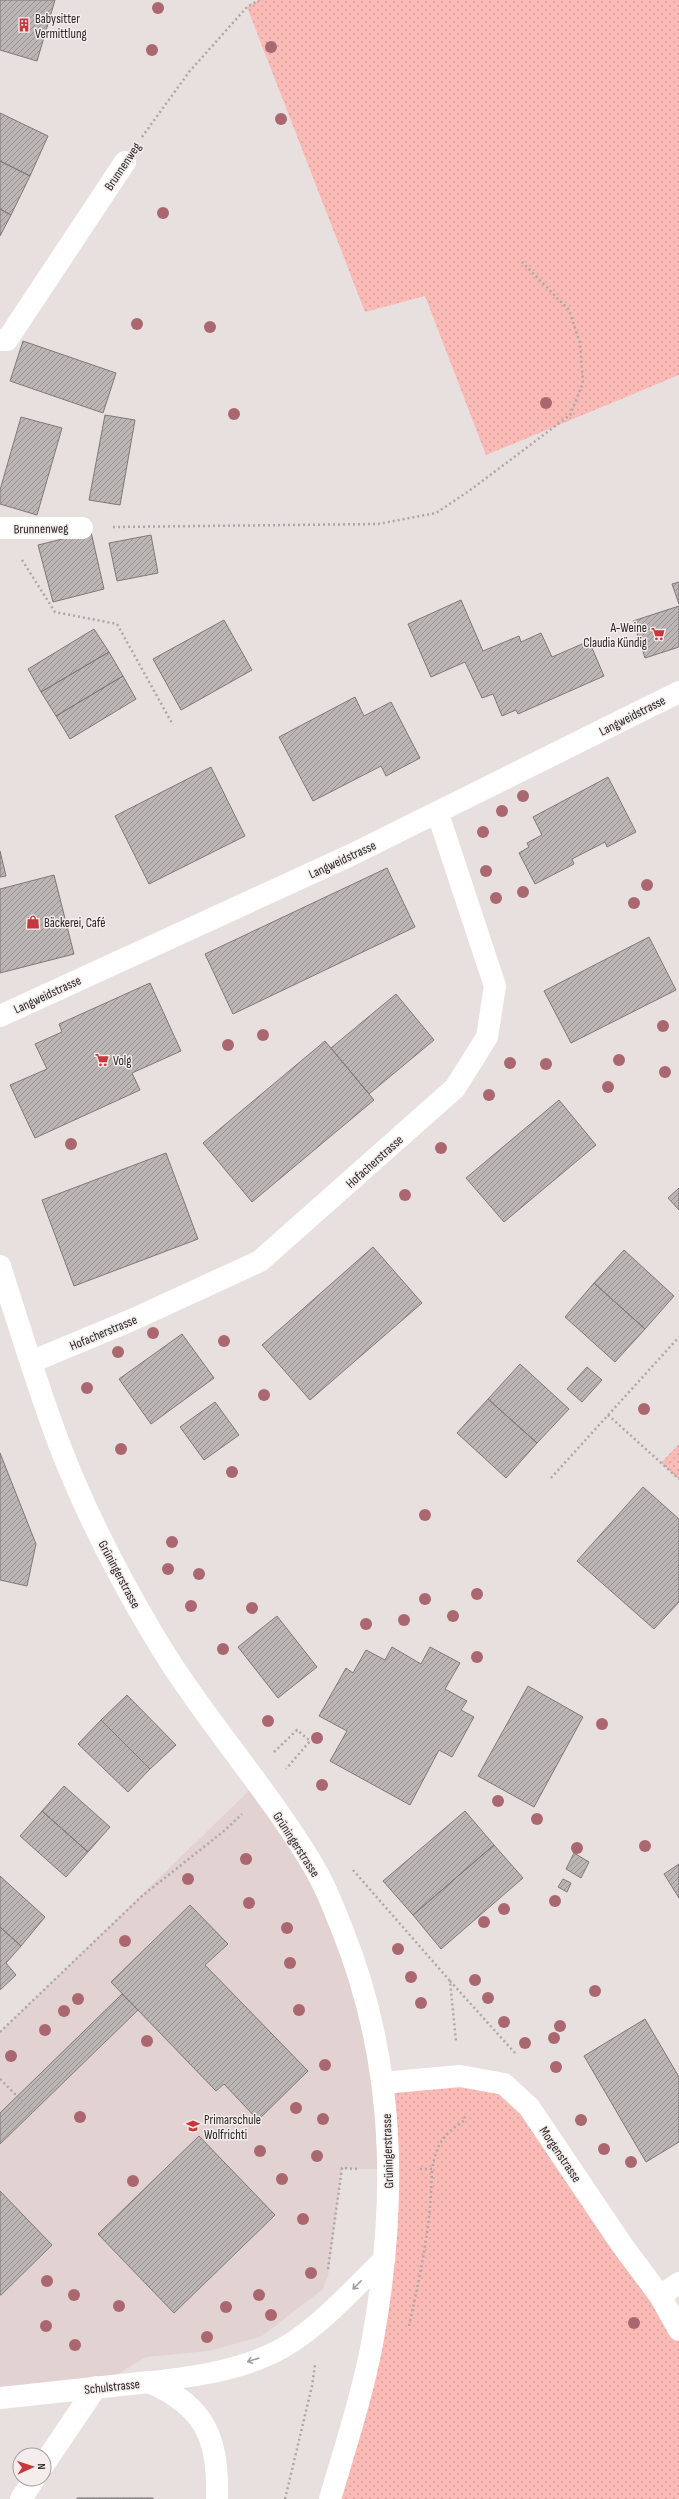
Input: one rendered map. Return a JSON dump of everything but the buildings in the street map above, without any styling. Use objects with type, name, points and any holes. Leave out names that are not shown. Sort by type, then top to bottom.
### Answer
[{"type":"street","name":"Brunnenweg","points":[[0,340],[7,340],[125,162]]},
{"type":"street","name":"Brunnenweg","points":[[1,529],[82,528]]},
{"type":"street","name":"Langweidstrasse","points":[[0,1016],[438,814],[679,692]]},
{"type":"street","name":"Hofacherstrasse","points":[[30,1362],[134,1319],[260,1261],[455,1088],[487,1037],[495,986],[438,814]]},
{"type":"street","name":"Grüningerstrasse","points":[[0,1266],[30,1362],[51,1422],[94,1526],[116,1569],[155,1638],[215,1728],[257,1783],[312,1863],[331,1902],[354,1958],[367,2001],[383,2083],[390,2169],[385,2258],[366,2372],[330,2499]]},
{"type":"street","points":[[383,2083],[460,2076],[504,2084]]},
{"type":"street","name":"Morgenstrasse","points":[[504,2084],[529,2107],[622,2245],[660,2296],[679,2330]]},
{"type":"street","points":[[660,2296],[679,2282]]},
{"type":"street","name":"Schulstrasse","points":[[0,2398],[149,2382],[166,2389],[183,2400],[196,2414],[206,2430],[214,2449],[218,2469],[217,2499]]},
{"type":"street","points":[[52,2452],[96,2387]]},
{"type":"street","points":[[20,2499],[28,2487]]},
{"type":"lane","points":[[149,2382],[204,2376],[271,2354],[320,2322],[385,2258]]},
{"type":"path","name":"Brunnenweg","points":[[125,162],[189,72],[247,7],[259,0]]},
{"type":"path","points":[[82,528],[378,524],[436,513],[469,491],[570,415],[583,383],[580,343],[569,310],[521,261]]},
{"type":"path","points":[[1,529],[55,612],[117,624],[172,725]]},
{"type":"path","points":[[551,1478],[679,1336]]},
{"type":"path","points":[[608,1415],[679,1479]]},
{"type":"path","points":[[278,1759],[273,1753],[297,1730],[310,1742],[295,1760]]},
{"type":"path","points":[[282,1766],[286,1772]]},
{"type":"path","points":[[0,2032],[142,1896],[237,1819]]},
{"type":"path","points":[[352,1869],[361,1882],[515,2054],[504,2084]]},
{"type":"path","points":[[450,1981],[456,2041]]},
{"type":"path","points":[[0,2079],[33,2112]]},
{"type":"path","points":[[285,2499],[312,2386],[323,2289],[328,2276],[342,2168],[432,2169],[436,2148],[448,2132],[465,2120],[464,2114]]},
{"type":"shaded area","points":[[259,0],[679,0],[679,375],[486,455],[425,296],[365,312],[247,7]]},
{"type":"shaded area","points":[[679,1444],[679,1479],[661,1463]]},
{"type":"shaded area","name":"Primarschule Wolfrichti","points":[[257,1783],[354,1958],[390,2169],[342,2169],[328,2276],[323,2289],[262,2336],[209,2351],[146,2357],[96,2387],[0,2398],[0,2032]]},
{"type":"shaded area","points":[[383,2083],[504,2084],[679,2330],[679,2499],[330,2499],[372,2343]]},
{"type":"place","name":"Babysitter Vermittlung","points":[[24,25]]},
{"type":"place","name":"A-Weine Claudia Kündig","points":[[658,634]]},
{"type":"place","name":"Bäckerei, Café","points":[[33,922]]},
{"type":"place","name":"Volg","points":[[102,1060]]},
{"type":"place","name":"Primarschule Wolfrichti","points":[[193,2126]]}]
